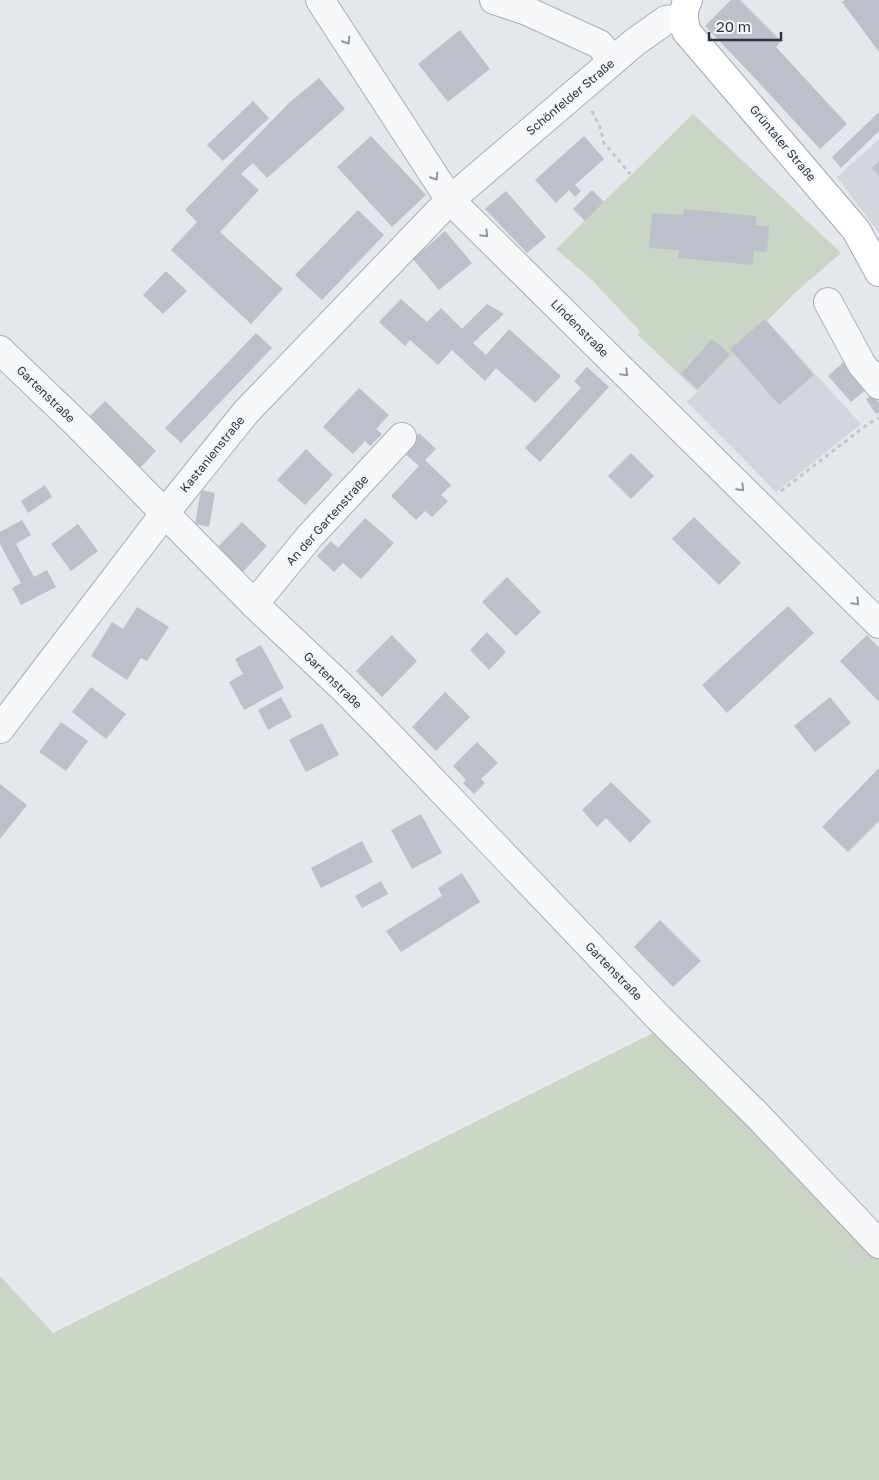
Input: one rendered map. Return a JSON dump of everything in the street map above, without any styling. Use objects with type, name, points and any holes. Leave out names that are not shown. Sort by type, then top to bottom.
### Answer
[{"type":"main road","name":"Grüntaler Straße","points":[[686,9],[686,31],[856,230],[879,272]]},
{"type":"street","name":"Lindenstraße","points":[[320,0],[450,200],[879,624]]},
{"type":"street","points":[[494,0],[528,5],[599,44],[613,60]]},
{"type":"street","name":"Schönfelder Straße","points":[[450,200],[575,91],[635,42],[666,20],[686,9]]},
{"type":"street","name":"Kastanienstraße","points":[[0,729],[165,513],[246,412],[450,200]]},
{"type":"street","points":[[828,302],[862,365],[879,385]]},
{"type":"street","name":"Gartenstraße","points":[[0,350],[254,604],[343,688],[658,1017],[758,1116],[879,1244]]},
{"type":"street","name":"An der Gartenstraße","points":[[254,604],[310,536],[402,437]]},
{"type":"path","points":[[575,91],[596,115],[604,143],[630,174]]},
{"type":"path","points":[[760,507],[868,424],[879,418]]},
{"type":"shaded area","points":[[879,139],[879,233],[837,177]]},
{"type":"shaded area","points":[[765,319],[861,424],[776,492],[687,402],[734,354],[730,349]]},
{"type":"green space","points":[[693,114],[841,253],[797,291],[767,321],[765,319],[730,349],[734,354],[697,391],[638,335],[640,331],[593,281],[556,249]]},
{"type":"green space","points":[[661,1029],[879,1255],[879,1480],[0,1480],[0,1276],[53,1333]]},
{"type":"building","points":[[731,0],[740,0],[781,41],[776,47],[847,124],[820,149],[705,26]]},
{"type":"building","points":[[845,0],[879,0],[879,52],[842,2]]},
{"type":"building","points":[[460,30],[490,69],[448,102],[418,64]]},
{"type":"building","points":[[319,78],[345,109],[267,178],[253,163],[241,174],[259,190],[220,232],[283,289],[251,324],[171,250],[197,222],[185,210],[289,103]]},
{"type":"building","points":[[253,101],[269,118],[223,161],[207,145]]},
{"type":"building","points":[[879,112],[879,131],[841,168],[832,157]]},
{"type":"building","points":[[371,136],[426,195],[392,227],[337,167]]},
{"type":"building","points":[[584,136],[604,159],[575,185],[581,191],[575,197],[569,190],[556,203],[535,180]]},
{"type":"building","points":[[879,161],[879,176],[872,168]]},
{"type":"building","points":[[592,190],[604,202],[585,221],[573,209]]},
{"type":"building","points":[[506,191],[546,237],[527,253],[485,209]]},
{"type":"building","points":[[684,209],[756,216],[756,225],[769,227],[767,252],[754,251],[753,265],[678,258],[679,250],[649,248],[652,213],[683,215]]},
{"type":"building","points":[[358,210],[384,235],[322,300],[295,275]]},
{"type":"building","points":[[445,231],[472,263],[439,290],[413,259]]},
{"type":"building","points":[[166,271],[187,291],[163,314],[143,295]]},
{"type":"building","points":[[401,299],[427,322],[441,308],[462,329],[487,304],[504,314],[473,343],[486,355],[509,329],[561,376],[535,403],[496,368],[485,381],[452,350],[438,365],[410,340],[405,346],[379,322]]},
{"type":"building","points":[[765,319],[814,375],[779,405],[730,349]]},
{"type":"building","points":[[256,333],[272,348],[181,443],[165,428]]},
{"type":"building","points":[[712,339],[730,354],[698,389],[681,374]]},
{"type":"building","points":[[846,360],[869,387],[851,402],[828,376]]},
{"type":"building","points":[[587,367],[609,387],[540,462],[525,448],[581,388],[574,381]]},
{"type":"building","points":[[359,388],[389,415],[376,429],[382,434],[370,446],[365,441],[353,454],[323,427]]},
{"type":"building","points":[[873,395],[879,403],[879,412],[876,414],[866,399]]},
{"type":"building","points":[[105,401],[156,451],[138,470],[87,419]]},
{"type":"building","points":[[419,433],[436,449],[425,460],[451,485],[441,495],[448,501],[432,517],[425,511],[416,520],[391,496],[419,466],[402,451]]},
{"type":"building","points":[[306,449],[333,475],[305,505],[277,480]]},
{"type":"building","points":[[631,453],[654,476],[631,499],[608,476]]},
{"type":"building","points":[[45,485],[52,497],[28,513],[21,501]]},
{"type":"building","points":[[201,490],[215,493],[209,527],[195,524]]},
{"type":"building","points":[[694,517],[741,563],[719,585],[672,539]]},
{"type":"building","points":[[365,518],[394,543],[361,579],[343,563],[334,572],[317,556],[331,541],[338,548]]},
{"type":"building","points":[[22,520],[31,535],[16,544],[34,577],[47,570],[56,587],[21,605],[12,588],[21,583],[0,544],[0,532]]},
{"type":"building","points":[[242,522],[267,546],[239,576],[213,552]]},
{"type":"building","points":[[78,524],[98,551],[71,571],[51,544]]},
{"type":"building","points":[[507,577],[541,612],[516,636],[482,602]]},
{"type":"building","points":[[788,606],[814,633],[727,713],[702,685]]},
{"type":"building","points":[[137,607],[169,627],[147,661],[141,658],[127,680],[91,656],[112,622],[123,629]]},
{"type":"building","points":[[487,632],[506,652],[489,670],[470,650]]},
{"type":"building","points":[[392,635],[417,661],[382,697],[356,671]]},
{"type":"building","points":[[867,635],[879,648],[879,702],[840,661]]},
{"type":"building","points":[[261,645],[284,688],[244,710],[229,682],[243,674],[235,659]]},
{"type":"building","points":[[91,687],[126,714],[106,739],[72,712]]},
{"type":"building","points":[[445,692],[470,717],[436,751],[412,727]]},
{"type":"building","points":[[281,697],[292,717],[268,730],[258,710]]},
{"type":"building","points":[[830,697],[851,723],[815,752],[794,726]]},
{"type":"building","points":[[61,722],[88,741],[66,771],[39,752]]},
{"type":"building","points":[[322,723],[339,755],[306,772],[289,740]]},
{"type":"building","points":[[477,742],[498,763],[481,779],[485,783],[474,794],[463,783],[466,780],[453,766]]},
{"type":"building","points":[[879,768],[879,821],[848,852],[822,827]]},
{"type":"building","points":[[611,782],[651,821],[630,843],[606,818],[597,827],[582,810]]},
{"type":"building","points":[[0,784],[27,805],[0,839]]},
{"type":"building","points":[[421,814],[442,853],[412,869],[391,830]]},
{"type":"building","points":[[362,841],[373,862],[321,888],[311,868]]},
{"type":"building","points":[[462,873],[480,902],[401,952],[386,931],[442,896],[438,888]]},
{"type":"building","points":[[381,881],[388,894],[362,908],[355,896]]},
{"type":"building","points":[[660,920],[701,961],[673,987],[634,947]]}]
